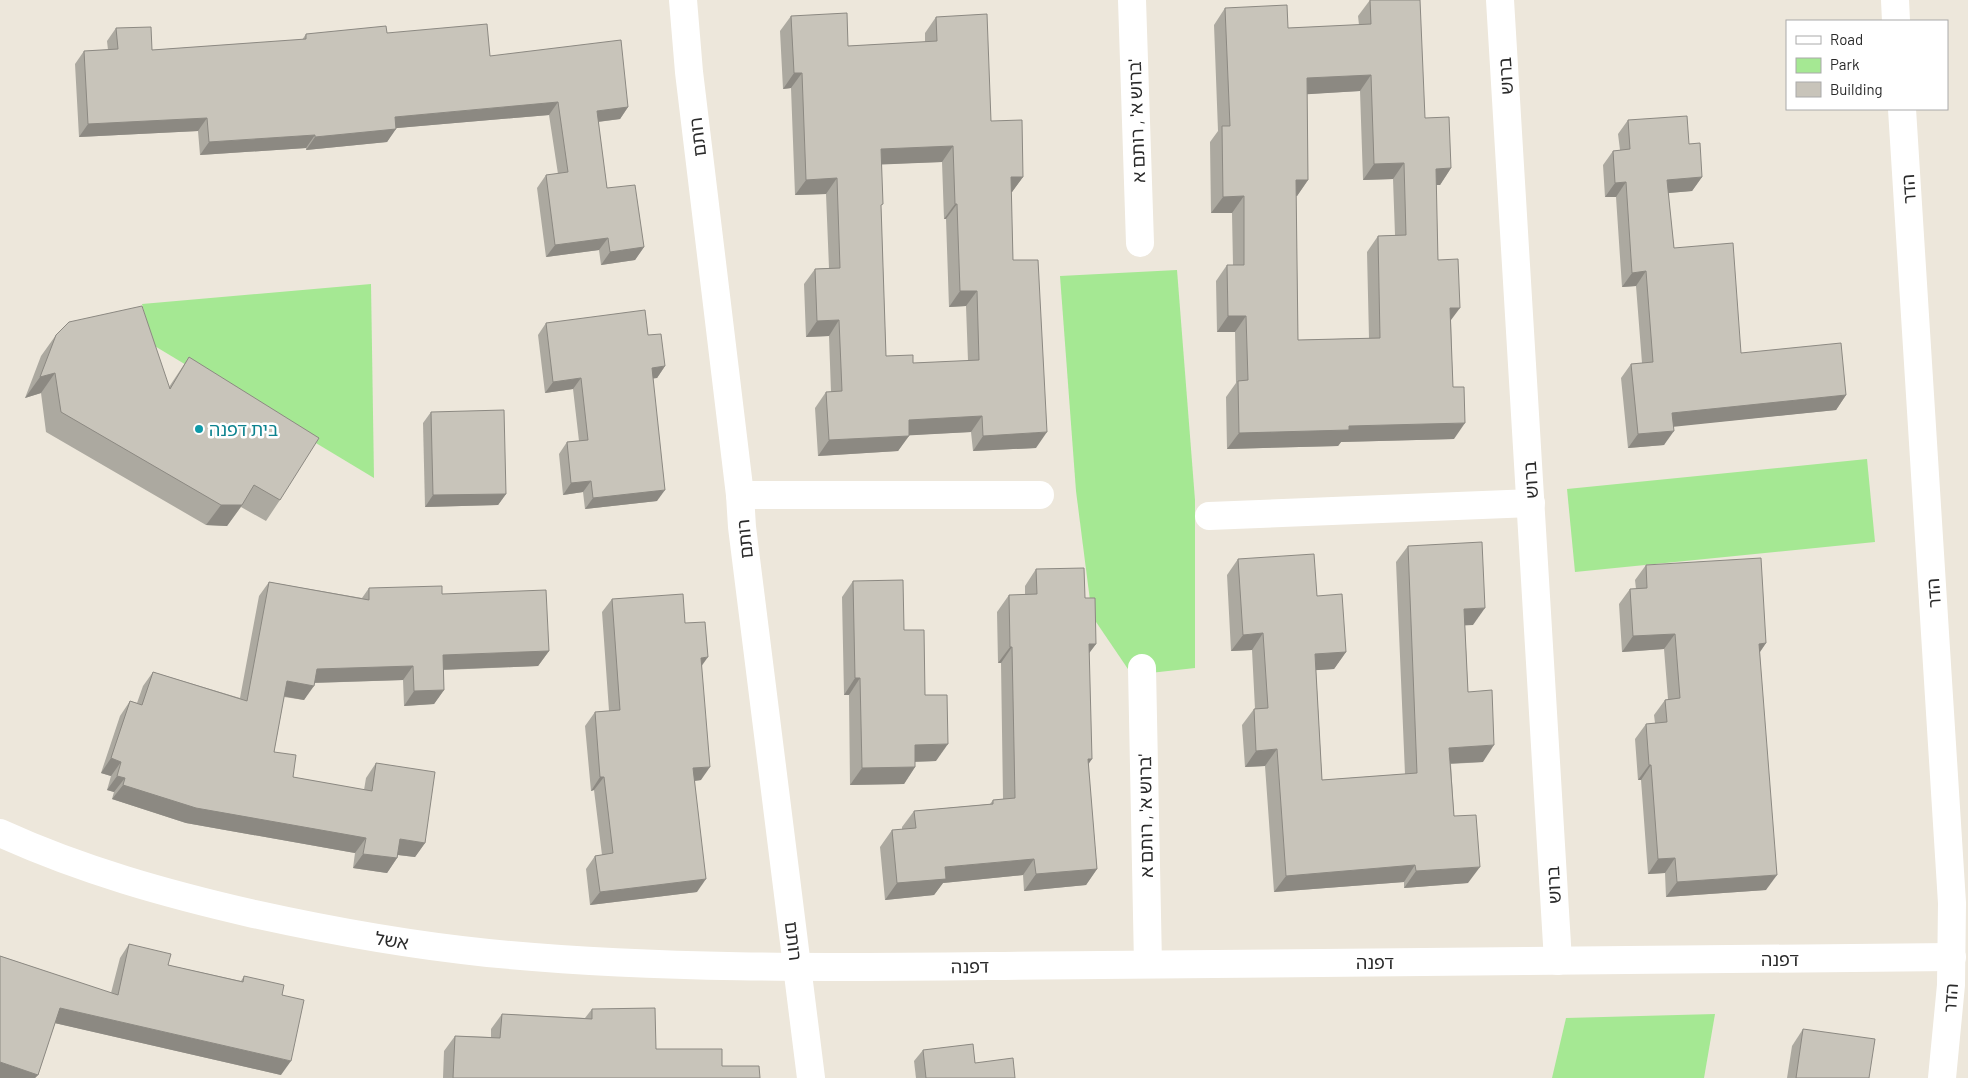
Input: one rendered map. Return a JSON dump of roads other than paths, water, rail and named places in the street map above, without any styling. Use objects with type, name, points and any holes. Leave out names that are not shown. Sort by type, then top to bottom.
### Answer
[{"type":"street","name":"רותם","points":[[683,0],[689,72],[740,495],[742,527],[811,1078]]},
{"type":"street","name":"ברוש א' , רותם א'","points":[[1132,0],[1140,243]]},
{"type":"street","name":"ברוש","points":[[1500,0],[1558,961]]},
{"type":"street","points":[[1895,0],[1896,20]]},
{"type":"street","name":"הדר","points":[[1902,110],[1952,912],[1950,1014],[1942,1078]]},
{"type":"street","points":[[740,495],[1040,495]]},
{"type":"street","points":[[1209,516],[1531,503]]},
{"type":"street","name":"ברוש א' , רותם א'","points":[[1142,668],[1148,964]]},
{"type":"street","name":"אשל","points":[[0,833],[85,867],[160,892],[356,935],[459,949],[559,959],[798,968]]},
{"type":"street","name":"דפנה","points":[[798,968],[1952,957]]},
{"type":"place","name":"בית דפנה","points":[[199,429]]}]
